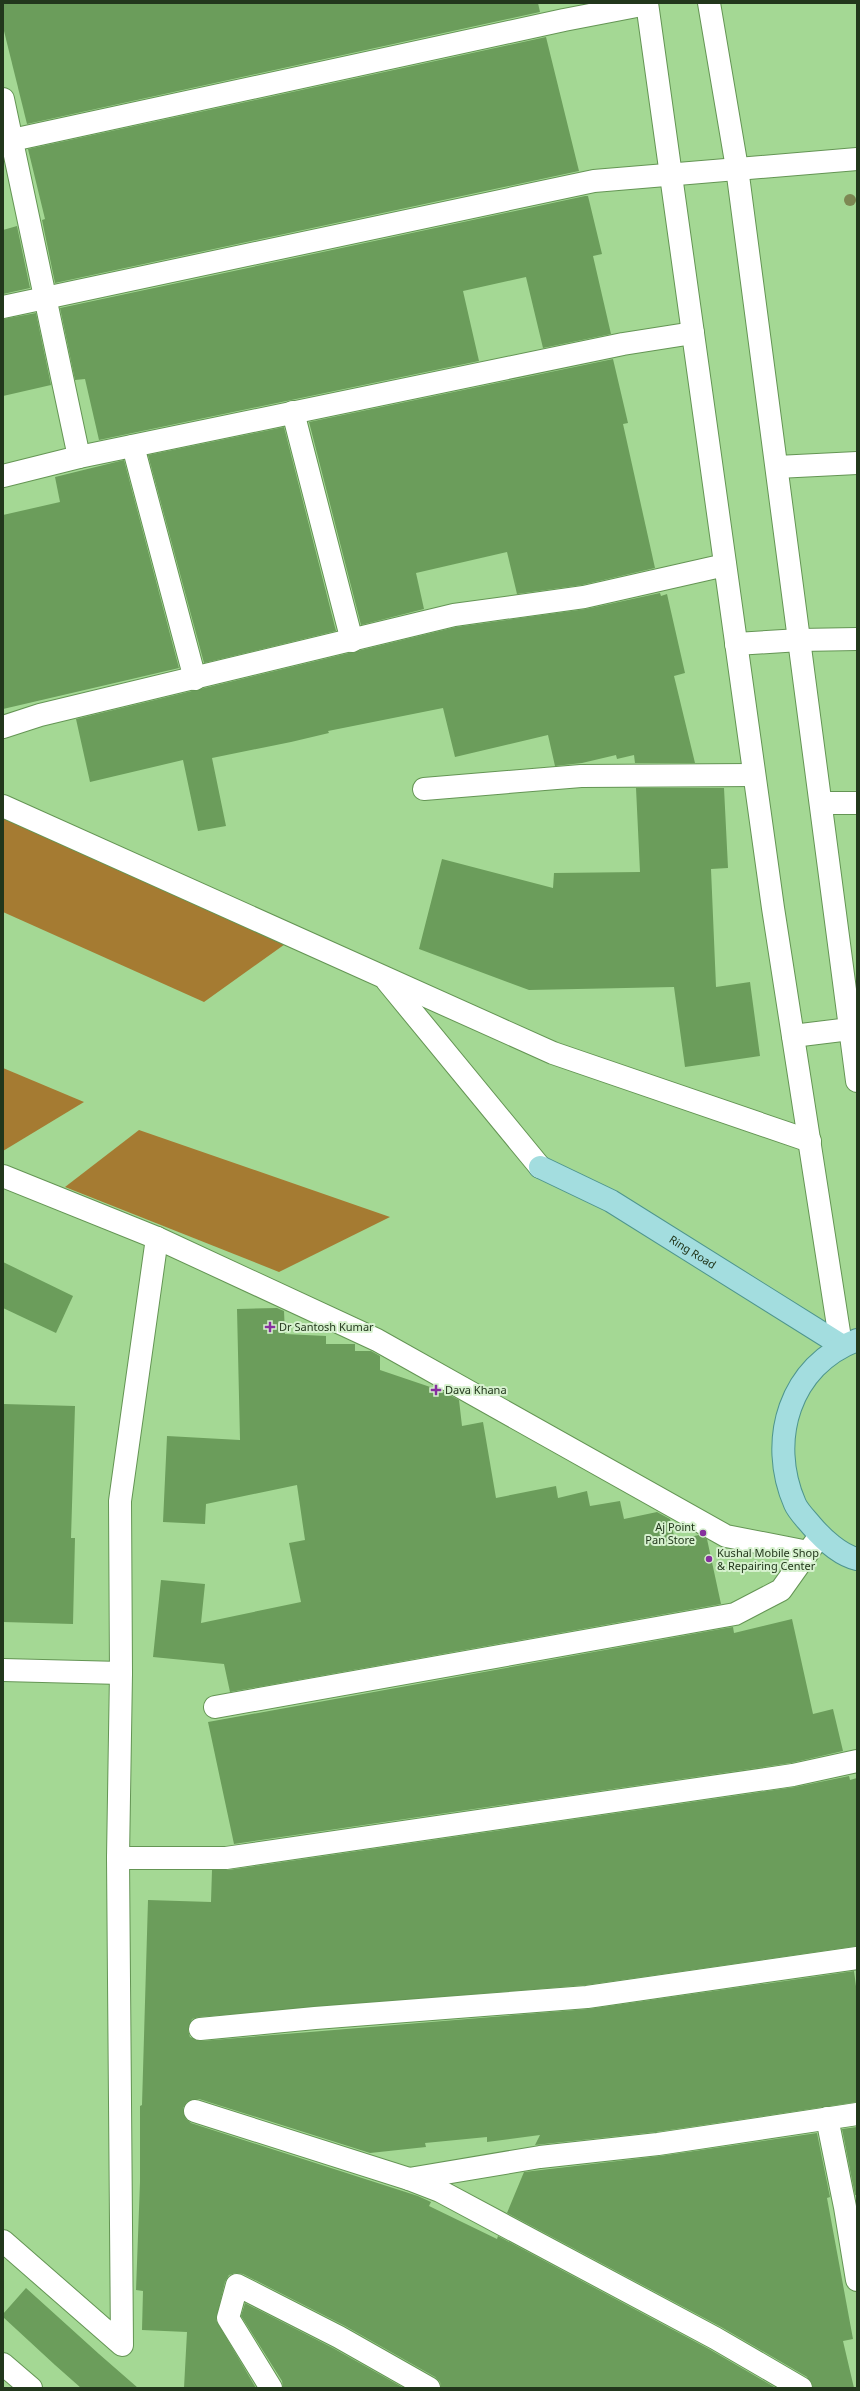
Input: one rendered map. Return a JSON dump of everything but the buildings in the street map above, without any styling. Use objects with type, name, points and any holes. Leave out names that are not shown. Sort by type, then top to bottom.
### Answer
[{"type":"main road","name":"Ring Road","points":[[540,1167],[611,1201],[849,1342]]},
{"type":"main road","points":[[849,1342],[813,1368],[793,1399],[783,1434],[784,1471],[795,1505],[814,1544],[857,1559]]},
{"type":"street","points":[[709,3],[737,168],[821,803],[851,985],[850,1029],[857,1081]]},
{"type":"street","points":[[7,141],[564,20],[647,4],[754,775],[793,1036],[810,1141],[849,1342]]},
{"type":"street","points":[[3,99],[7,141],[79,457]]},
{"type":"street","points":[[3,307],[594,181],[670,173],[857,159]]},
{"type":"street","points":[[3,476],[79,457],[293,412],[623,344],[693,333]]},
{"type":"street","points":[[293,412],[352,641]]},
{"type":"street","points":[[133,446],[195,679]]},
{"type":"street","points":[[777,468],[857,462]]},
{"type":"street","points":[[3,727],[40,715],[454,616],[584,597],[725,565]]},
{"type":"street","points":[[736,644],[800,640],[857,639]]},
{"type":"street","points":[[424,789],[581,776],[754,775]]},
{"type":"street","points":[[821,803],[857,804]]},
{"type":"street","points":[[3,806],[553,1053],[810,1141]]},
{"type":"street","points":[[384,977],[540,1167]]},
{"type":"street","points":[[793,1036],[850,1029]]},
{"type":"street","points":[[3,1176],[156,1238],[376,1340],[726,1536],[814,1544]]},
{"type":"street","points":[[3,2241],[122,2345],[118,1858],[121,1673],[120,1501],[156,1238]]},
{"type":"street","points":[[215,1707],[736,1614],[781,1590],[814,1544]]},
{"type":"street","points":[[3,1670],[121,1673]]},
{"type":"street","points":[[118,1858],[226,1858],[794,1775],[857,1761]]},
{"type":"street","points":[[200,2029],[315,2018],[587,1997],[857,1958]]},
{"type":"street","points":[[195,2111],[409,2179],[454,2199],[715,2338],[801,2388]]},
{"type":"street","points":[[409,2179],[540,2156],[658,2144],[857,2114]]},
{"type":"street","points":[[827,2118],[846,2207],[857,2280]]},
{"type":"street","points":[[271,2388],[228,2318],[237,2285],[339,2337],[429,2388]]},
{"type":"street","points":[[3,2364],[31,2388]]},
{"type":"shaded area","points":[[3,806],[295,937],[204,1002],[3,912]]},
{"type":"shaded area","points":[[3,1068],[84,1102],[3,1151]]},
{"type":"shaded area","points":[[139,1130],[390,1217],[279,1272],[65,1187]]},
{"type":"place","name":"Dr Santosh Kumar","points":[[270,1327]]},
{"type":"place","name":"Dava Khana","points":[[436,1390]]},
{"type":"place","name":"Aj Point Pan Store","points":[[703,1533]]},
{"type":"place","name":"Kushal Mobile Shop & Repairing Center","points":[[709,1559]]}]
